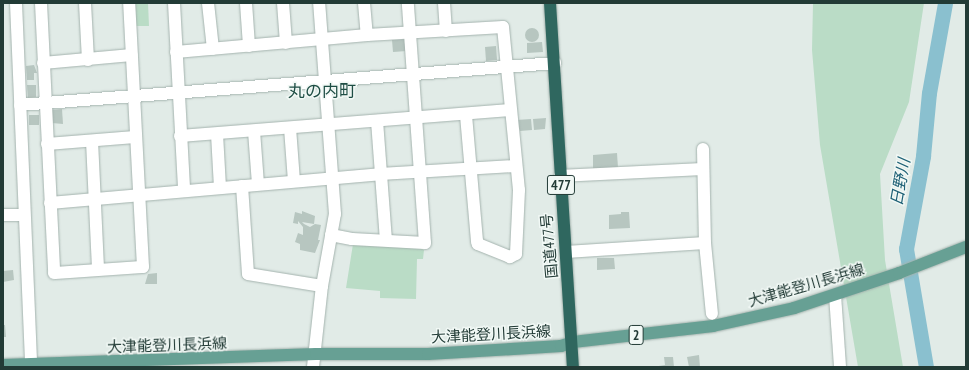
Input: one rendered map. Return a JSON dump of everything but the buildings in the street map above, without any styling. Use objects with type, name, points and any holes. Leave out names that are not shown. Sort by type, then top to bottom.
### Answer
[{"type":"highway","name":"国道477号","points":[[550,3],[555,63],[560,176],[573,342],[573,367]]},
{"type":"main road","name":"大津能登川長浜線","points":[[3,365],[31,366],[316,354],[428,354],[561,346],[573,342],[713,326],[794,308],[838,294],[966,247]]},
{"type":"street","points":[[16,3],[31,366]]},
{"type":"street","points":[[40,3],[54,272],[144,267],[135,137],[129,3]]},
{"type":"street","points":[[85,3],[88,60]]},
{"type":"street","points":[[174,3],[177,93],[184,190]]},
{"type":"street","points":[[208,3],[212,49]]},
{"type":"street","points":[[246,3],[248,46]]},
{"type":"street","points":[[283,3],[286,43]]},
{"type":"street","points":[[313,367],[316,354],[322,286],[335,214],[319,3]]},
{"type":"street","points":[[364,3],[367,35]]},
{"type":"street","points":[[331,235],[352,239],[426,243],[408,3]]},
{"type":"street","points":[[444,3],[446,31]]},
{"type":"street","points":[[176,52],[322,41],[367,35],[410,34],[502,27],[519,190],[516,254],[510,257],[478,244],[469,169],[466,114]]},
{"type":"street","points":[[43,63],[132,55]]},
{"type":"street","points":[[20,105],[555,63]]},
{"type":"street","points":[[180,136],[510,110]]},
{"type":"street","points":[[376,121],[386,240]]},
{"type":"street","points":[[290,128],[294,181]]},
{"type":"street","points":[[254,131],[258,184]]},
{"type":"street","points":[[217,134],[220,188]]},
{"type":"street","points":[[47,144],[135,137]]},
{"type":"street","points":[[92,141],[98,270]]},
{"type":"street","points":[[704,149],[702,169],[705,243],[712,314]]},
{"type":"street","points":[[50,203],[184,190],[380,174],[516,166]]},
{"type":"street","points":[[560,176],[702,169]]},
{"type":"street","points":[[242,186],[248,274],[322,286]]},
{"type":"street","points":[[3,215],[24,214]]},
{"type":"street","points":[[566,252],[705,243]]},
{"type":"street","points":[[838,294],[840,367]]},
{"type":"green space","points":[[133,3],[148,3],[149,26],[136,26]]},
{"type":"green space","points":[[813,3],[924,3],[909,102],[880,174],[885,260],[903,367],[858,367],[820,145],[812,50]]},
{"type":"green space","points":[[353,244],[419,245],[424,250],[423,259],[417,259],[416,299],[380,298],[380,291],[346,288]]},
{"type":"waterway","name":"日野川","points":[[926,367],[906,249],[923,156],[929,93],[945,3]]},
{"type":"district","name":"丸の内町","points":[[322,92]]}]
